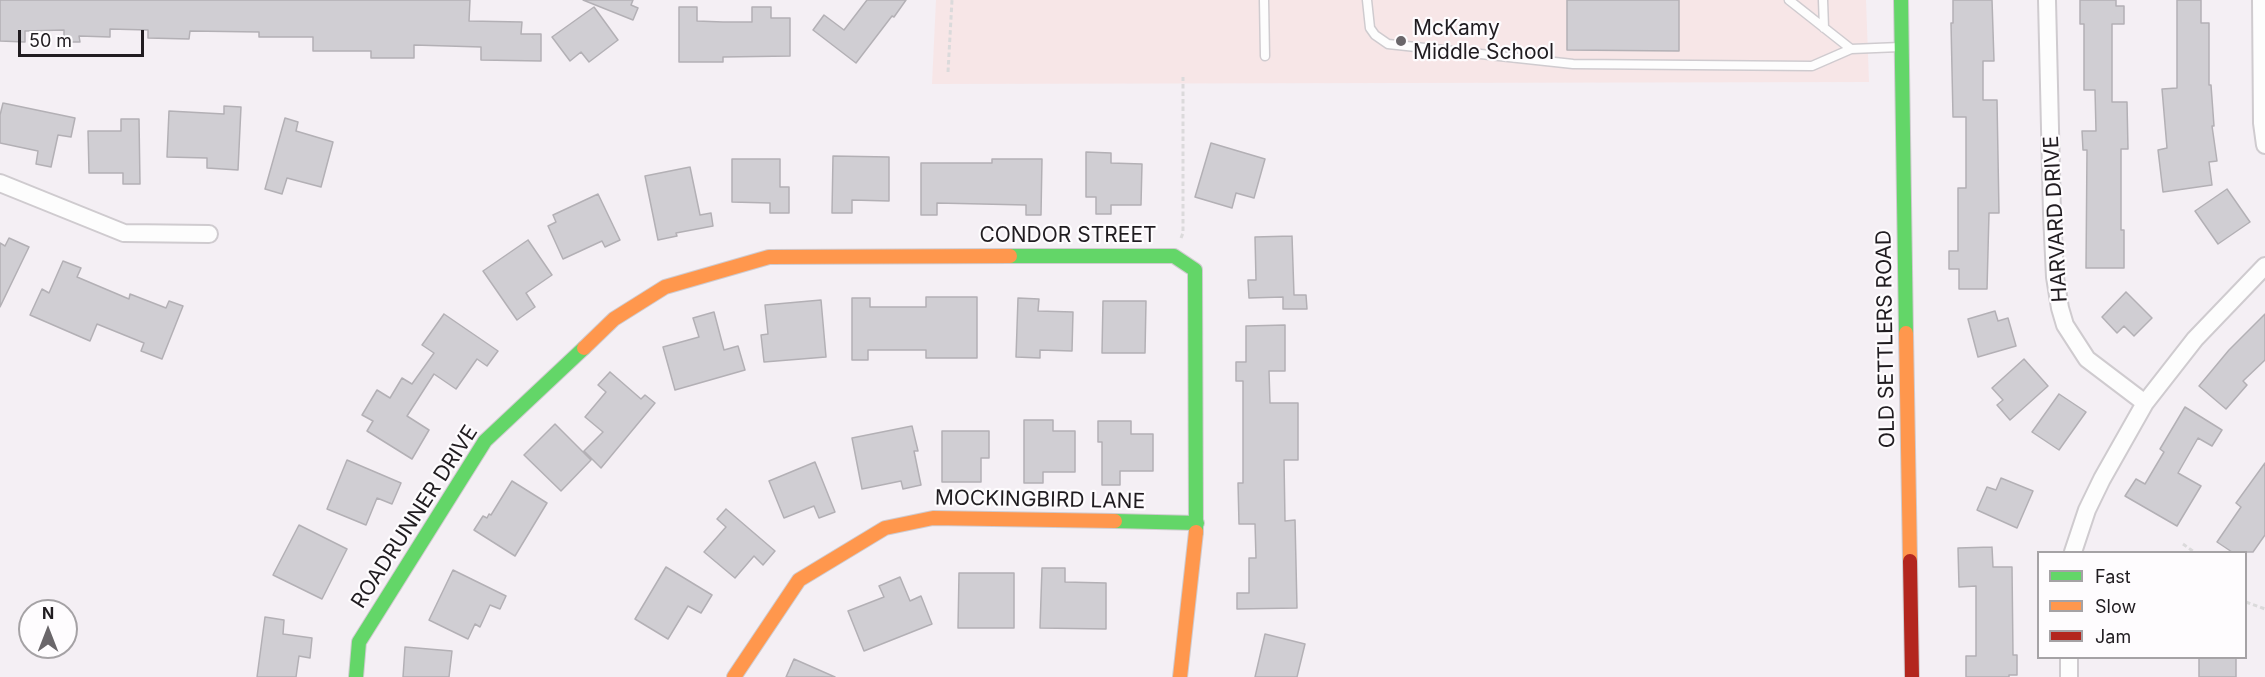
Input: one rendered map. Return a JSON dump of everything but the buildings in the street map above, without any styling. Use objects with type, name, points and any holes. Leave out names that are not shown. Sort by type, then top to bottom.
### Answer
[{"type":"street","name":"OLD SETTLERS ROAD","points":[[1901,0],[1912,677]]},
{"type":"street","name":"HARVARD DRIVE","points":[[2047,0],[2052,214],[2055,277],[2060,308],[2065,325],[2087,359],[2145,403]]},
{"type":"street","points":[[2261,0],[2262,123],[2265,145]]},
{"type":"street","points":[[0,183],[124,233],[209,234]]},
{"type":"street","name":"CONDOR STREET","points":[[614,319],[665,287],[769,257],[1174,256],[1195,270],[1197,523],[1180,677]]},
{"type":"street","points":[[2073,551],[2087,510],[2102,479],[2145,403],[2195,339],[2265,266]]},
{"type":"street","name":"ROADRUNNER DRIVE","points":[[356,677],[359,642],[485,441],[614,319]]},
{"type":"street","name":"MOCKINGBIRD LANE","points":[[735,677],[799,580],[885,528],[933,518],[1197,523]]},
{"type":"street","points":[[2069,659],[2069,677]]},
{"type":"lane","points":[[1264,0],[1264,56]]},
{"type":"lane","points":[[1367,0],[1370,28],[1381,40],[1397,46],[1573,64],[1812,66],[1851,49],[1902,47]]},
{"type":"lane","points":[[1789,0],[1851,49]]},
{"type":"lane","points":[[1823,0],[1824,28]]},
{"type":"path","points":[[948,72],[952,0]]},
{"type":"path","points":[[1174,256],[1183,233],[1183,77]]},
{"type":"path","points":[[2182,544],[2192,551]]},
{"type":"path","points":[[2247,602],[2265,609]]},
{"type":"shaded area","name":"McKamy Middle School","points":[[936,0],[1866,0],[1869,82],[932,84]]},
{"type":"traffic: fast","points":[[1901,0],[1906,333]]},
{"type":"traffic: fast","points":[[1010,256],[1174,256],[1195,270],[1196,532]]},
{"type":"traffic: fast","points":[[356,677],[359,642],[485,441],[584,348]]},
{"type":"traffic: fast","points":[[1115,521],[1197,523]]},
{"type":"traffic: slow","points":[[584,348],[614,319],[665,287],[769,257],[1010,256]]},
{"type":"traffic: slow","points":[[1906,333],[1910,561]]},
{"type":"traffic: slow","points":[[734,677],[799,580],[885,528],[933,518],[1115,521]]},
{"type":"traffic: slow","points":[[1180,677],[1196,532]]},
{"type":"traffic: jam","points":[[1910,561],[1912,677]]},
{"type":"place","name":"McKamy Middle School","points":[[1401,41]]}]
